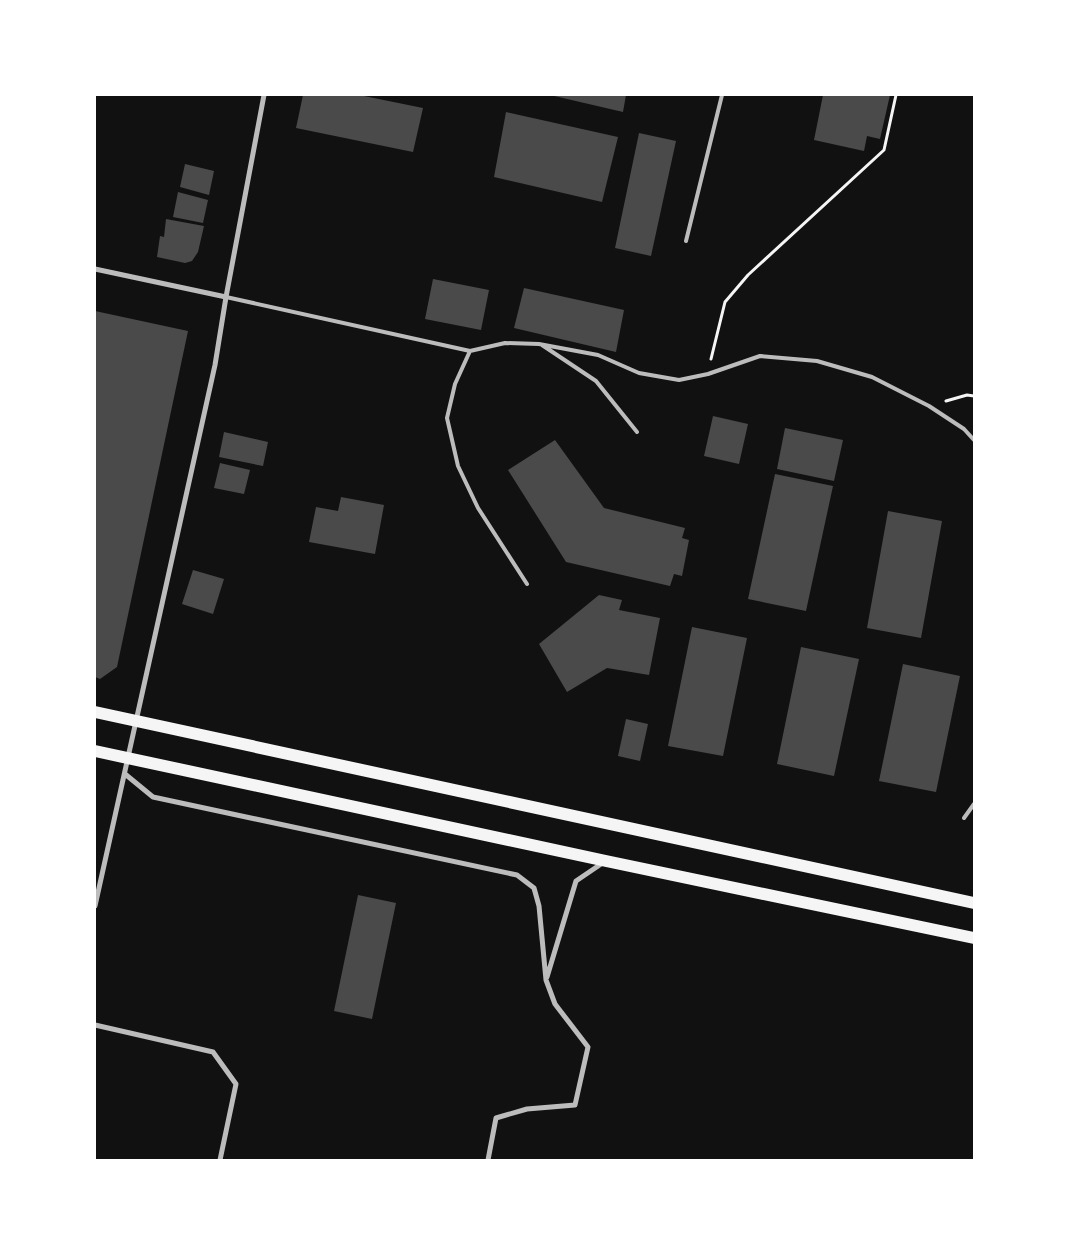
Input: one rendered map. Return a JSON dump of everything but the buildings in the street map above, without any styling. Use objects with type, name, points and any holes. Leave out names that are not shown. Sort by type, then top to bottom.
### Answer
[{"type":"main road","points":[[95,712],[974,903]]},
{"type":"main road","points":[[95,751],[974,938]]},
{"type":"street","points":[[95,906],[215,365],[264,95]]},
{"type":"street","points":[[95,269],[226,296]]},
{"type":"street","points":[[125,774],[153,797],[517,875],[534,888],[539,906],[546,980],[555,1004],[588,1047],[574,1105],[527,1109],[496,1118],[488,1160]]},
{"type":"street","points":[[546,980],[576,881],[606,861]]},
{"type":"street","points":[[95,1025],[213,1052],[236,1084],[220,1160]]},
{"type":"lane","points":[[686,241],[722,95]]},
{"type":"lane","points":[[226,296],[470,351],[506,343],[539,344],[598,355],[639,373],[679,380],[708,374],[760,356],[817,361],[872,377],[929,406],[964,429],[974,440]]},
{"type":"lane","points":[[539,344],[596,381],[636,432]]},
{"type":"lane","points":[[470,351],[455,384],[447,418],[458,466],[478,508],[527,584]]},
{"type":"lane","points":[[964,818],[974,804]]},
{"type":"path","points":[[708,374],[725,302],[748,275],[884,150],[896,95]]},
{"type":"path","points":[[929,406],[967,394],[974,396]]}]
